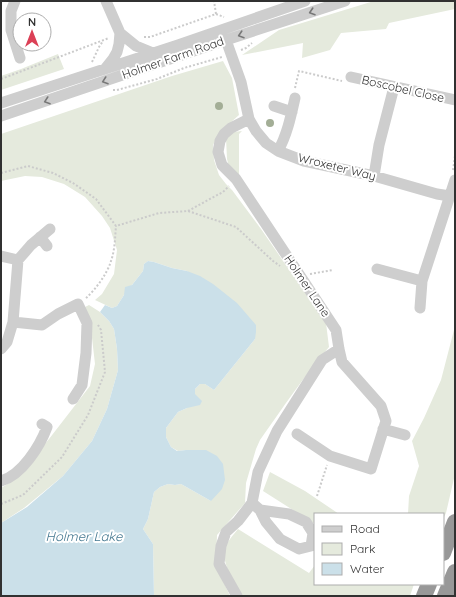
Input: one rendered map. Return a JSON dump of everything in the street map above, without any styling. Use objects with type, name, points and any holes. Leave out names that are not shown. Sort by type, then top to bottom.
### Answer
[{"type":"highway","points":[[444,551],[455,522]]},
{"type":"highway","points":[[445,596],[455,572]]},
{"type":"highway","points":[[424,596],[430,585]]},
{"type":"street","points":[[15,1],[11,11],[11,30],[20,58]]},
{"type":"street","points":[[106,1],[120,33],[136,46],[153,53]]},
{"type":"street","name":"Holmer Farm Road","points":[[1,104],[306,1]]},
{"type":"street","name":"Holmer Farm Road","points":[[1,116],[345,1]]},
{"type":"street","points":[[104,69],[113,60],[117,52],[120,33]]},
{"type":"street","name":"Wroxeter Way","points":[[226,40],[241,82],[249,119],[256,131],[266,143],[278,151],[304,161],[374,176],[437,194],[450,196]]},
{"type":"street","name":"Boscobel Close","points":[[348,79],[455,100]]},
{"type":"street","points":[[374,176],[379,145],[394,87]]},
{"type":"street","points":[[278,151],[282,145],[292,112],[295,96]]},
{"type":"street","points":[[274,106],[292,112]]},
{"type":"street","name":"Holmer Lane","points":[[249,119],[231,128],[224,134],[220,141],[218,152],[222,165],[236,180],[336,330],[342,362],[381,406],[386,420],[370,473],[330,456],[297,434]]},
{"type":"street","points":[[420,308],[422,281],[450,196],[454,175]]},
{"type":"street","points":[[3,345],[14,322],[18,260],[31,245],[50,229]]},
{"type":"street","points":[[40,237],[48,246]]},
{"type":"street","points":[[1,256],[18,260]]},
{"type":"street","points":[[377,269],[422,281]]},
{"type":"street","points":[[14,322],[42,325],[58,314],[78,304],[87,323],[86,354],[82,385],[73,399]]},
{"type":"street","points":[[256,506],[289,514],[306,522],[313,533],[311,546],[299,549],[280,539],[266,522],[256,506],[258,472],[277,431],[322,360],[339,349]]},
{"type":"street","points":[[1,481],[7,479],[22,467],[33,454],[46,427],[42,424]]},
{"type":"street","points":[[383,428],[404,435]]},
{"type":"street","points":[[237,596],[219,564],[221,546],[226,532],[256,506]]},
{"type":"path","points":[[214,1],[216,14]]},
{"type":"path","points":[[142,38],[150,37],[216,14],[224,18],[230,16]]},
{"type":"path","points":[[1,79],[104,40],[89,66],[82,70],[77,78]]},
{"type":"path","points":[[117,90],[157,79],[184,68],[225,56]]},
{"type":"path","points":[[295,96],[299,71],[348,79]]},
{"type":"path","points":[[454,175],[455,156]]},
{"type":"path","points":[[1,172],[28,166],[53,172],[73,183],[96,199],[116,226],[111,262],[100,282],[87,297],[78,304]]},
{"type":"path","points":[[188,211],[223,192],[236,180]]},
{"type":"path","points":[[116,226],[159,213],[188,211],[236,227],[273,261],[285,269]]},
{"type":"path","points":[[300,275],[332,270]]},
{"type":"path","points":[[1,504],[23,495],[62,457],[88,415],[105,372],[100,330],[97,324]]},
{"type":"path","points":[[318,496],[330,456]]},
{"type":"green space","points":[[374,1],[455,1],[455,9],[389,23],[386,29],[341,33],[330,50],[302,58],[303,43],[242,55],[279,30]]},
{"type":"green space","points":[[58,54],[64,69],[1,90],[1,76]]},
{"type":"green space","points":[[223,61],[232,78],[239,115],[219,133],[213,145],[214,160],[219,175],[261,229],[326,323],[329,347],[302,381],[260,440],[246,483],[245,503],[217,535],[216,565],[230,596],[154,596],[153,544],[143,529],[148,519],[154,492],[160,487],[168,484],[181,484],[211,501],[186,450],[178,451],[171,447],[166,437],[166,428],[178,412],[187,408],[195,394],[195,389],[200,384],[205,384],[214,390],[255,339],[187,271],[154,262],[148,261],[144,264],[143,271],[117,306],[112,308],[95,300],[102,294],[114,274],[117,250],[110,228],[102,216],[85,197],[64,184],[42,177],[25,176],[1,181],[1,134],[172,76]]},
{"type":"green space","points":[[242,131],[239,134],[239,175],[229,167],[226,138],[233,132]]},
{"type":"green space","points":[[89,305],[100,312],[109,321],[114,329],[118,370],[107,409],[92,441],[63,476],[24,508],[1,523],[1,488],[14,480],[49,439],[90,386],[95,364],[92,338],[87,323],[79,310]]},
{"type":"green space","points":[[455,326],[455,474],[444,517],[444,513],[408,513],[409,496],[419,466],[412,441],[441,380]]},
{"type":"green space","points":[[270,472],[305,491],[338,513],[314,513],[314,523],[263,491]]},
{"type":"green space","points":[[238,529],[309,573],[314,566],[314,585],[414,585],[410,596],[240,596],[226,565],[224,552],[226,545]]},
{"type":"water","name":"Holmer Lake","points":[[148,261],[187,271],[200,276],[213,284],[237,303],[256,325],[255,339],[214,390],[205,384],[200,384],[195,389],[195,394],[202,401],[200,405],[178,412],[166,428],[166,437],[171,447],[177,451],[206,450],[217,456],[223,464],[225,480],[222,489],[211,501],[181,484],[168,484],[160,487],[154,492],[148,519],[143,529],[153,544],[154,596],[1,596],[1,523],[27,507],[63,476],[92,441],[107,409],[118,370],[114,329],[109,321],[100,312],[105,305],[112,308],[117,306],[124,295],[125,287],[132,285],[143,271],[144,264]]}]
